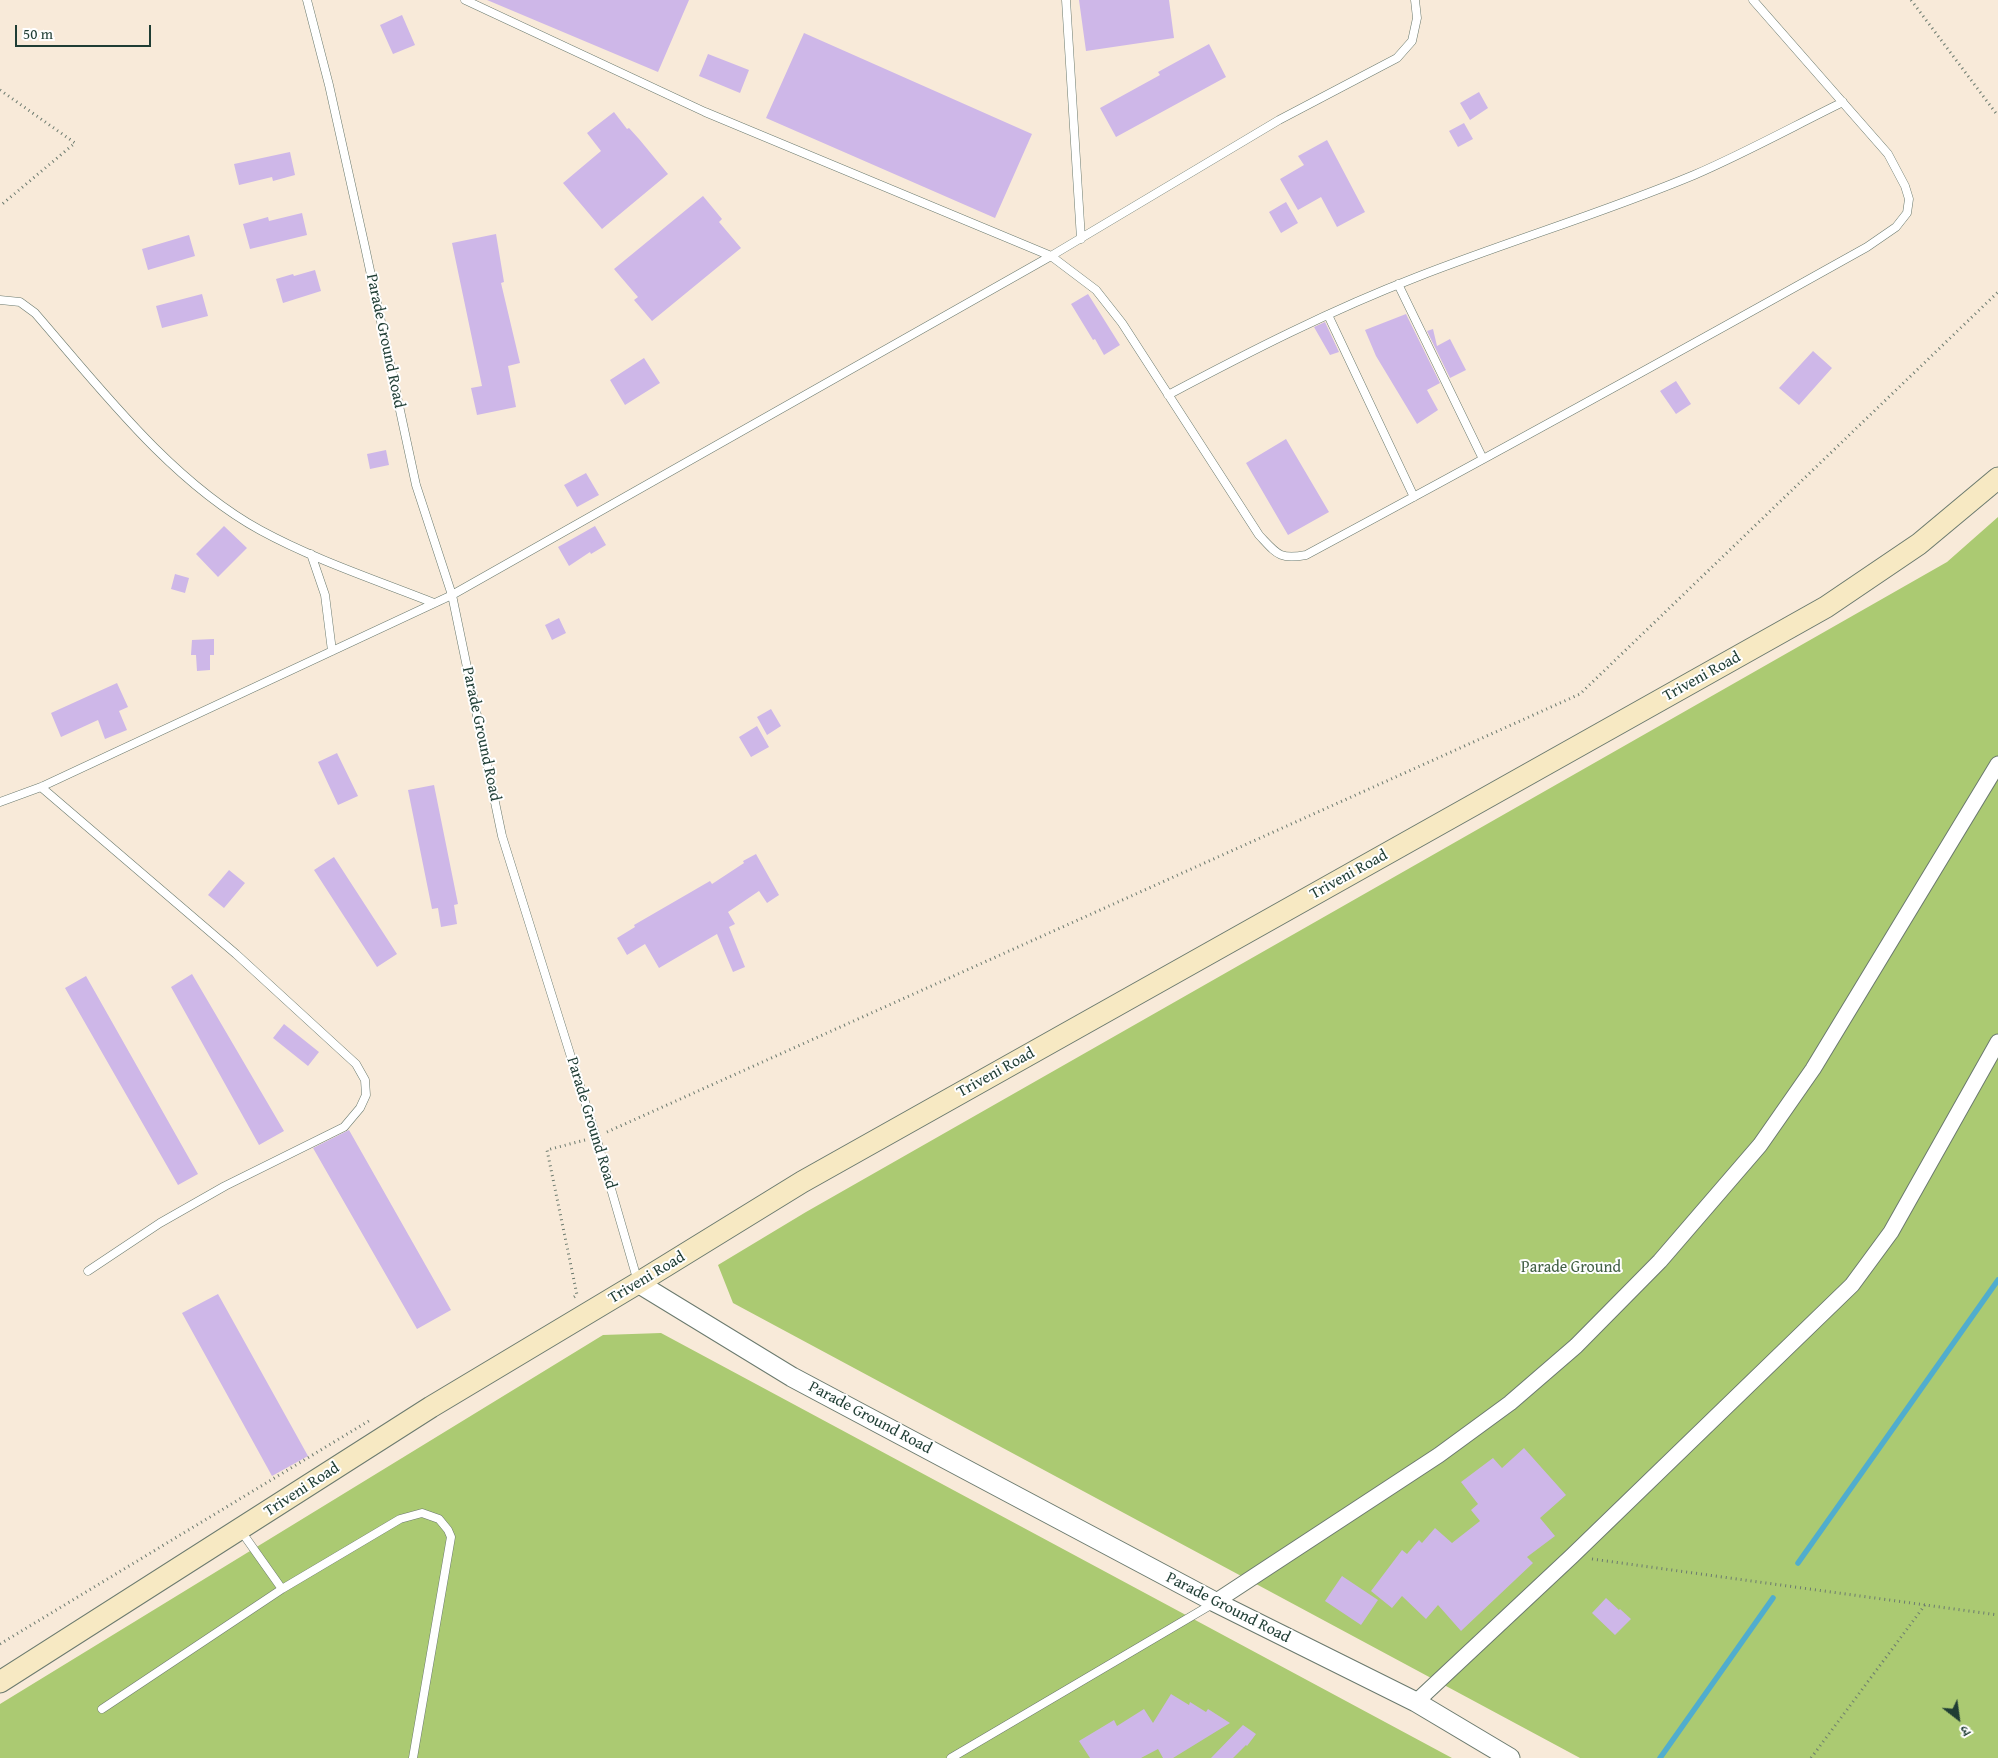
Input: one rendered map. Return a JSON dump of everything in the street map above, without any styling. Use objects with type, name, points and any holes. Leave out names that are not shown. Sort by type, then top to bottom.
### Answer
[{"type":"main road","name":"Triveni Road","points":[[0,1682],[431,1407],[638,1284],[811,1177],[1826,607],[1919,544],[1998,478]]},
{"type":"street","points":[[1215,1602],[1439,1455],[1510,1403],[1576,1346],[1660,1261],[1760,1145],[1813,1069],[1998,764]]},
{"type":"street","points":[[1416,1702],[1572,1556],[1852,1285],[1891,1232],[1998,1042]]},
{"type":"street","name":"Parade Ground Road","points":[[638,1284],[792,1376],[1215,1602],[1416,1702],[1509,1758]]},
{"type":"lane","name":"Parade Ground Road","points":[[307,0],[329,85],[416,485],[452,595],[502,836],[596,1137],[638,1284]]},
{"type":"lane","points":[[465,0],[705,112],[1051,256],[1096,290],[1122,323],[1259,536],[1276,553],[1288,558],[1306,556],[1674,355],[1867,246],[1896,227],[1907,213],[1909,199],[1905,186],[1888,154],[1753,0]]},
{"type":"lane","points":[[1066,0],[1081,239]]},
{"type":"lane","points":[[0,802],[41,787],[452,595],[1081,239],[1279,120],[1397,58],[1412,41],[1417,18],[1415,0]]},
{"type":"lane","points":[[1168,395],[1244,355],[1398,284],[1594,214],[1695,174],[1843,102]]},
{"type":"lane","points":[[1398,284],[1483,459]]},
{"type":"lane","points":[[0,300],[20,302],[35,313],[130,423],[205,493],[259,530],[311,554],[434,603]]},
{"type":"lane","points":[[1328,315],[1414,497]]},
{"type":"lane","points":[[311,554],[325,595],[332,651]]},
{"type":"lane","points":[[41,787],[236,954],[356,1064],[365,1080],[366,1095],[363,1102],[344,1127],[217,1191],[160,1223],[88,1271]]},
{"type":"lane","points":[[102,1709],[282,1588],[400,1520],[422,1513],[438,1519],[448,1530],[451,1537],[413,1758]]},
{"type":"lane","points":[[240,1529],[282,1588]]},
{"type":"lane","points":[[951,1758],[1215,1602]]},
{"type":"path","points":[[1911,0],[1998,116]]},
{"type":"path","points":[[0,90],[75,143],[0,206]]},
{"type":"path","points":[[568,1300],[577,1295],[547,1150],[596,1137],[1580,694],[1998,292]]},
{"type":"path","points":[[0,1644],[373,1418]]},
{"type":"path","points":[[1572,1556],[1998,1615]]},
{"type":"path","points":[[1811,1758],[1925,1605]]},
{"type":"green space","name":"Parade Ground","points":[[1998,517],[1998,1758],[1580,1758],[733,1303],[718,1265],[806,1212],[1947,562]]},
{"type":"green space","points":[[661,1333],[1452,1758],[0,1758],[0,1704],[603,1335]]},
{"type":"building","points":[[487,0],[689,0],[658,72]]},
{"type":"building","points":[[1079,0],[1169,0],[1174,38],[1086,51]]},
{"type":"building","points":[[402,15],[415,45],[393,54],[380,25]]},
{"type":"building","points":[[804,33],[1032,134],[995,218],[766,118]]},
{"type":"building","points":[[1209,44],[1226,77],[1116,137],[1100,108],[1160,75],[1158,72]]},
{"type":"building","points":[[708,54],[749,70],[740,93],[699,76]]},
{"type":"building","points":[[1479,92],[1488,108],[1470,120],[1460,103]]},
{"type":"building","points":[[614,112],[668,174],[602,229],[563,183],[601,151],[587,133]]},
{"type":"building","points":[[1464,123],[1473,139],[1458,147],[1449,131]]},
{"type":"building","points":[[1327,140],[1365,212],[1337,227],[1321,197],[1298,210],[1280,179],[1304,165],[1298,156]]},
{"type":"building","points":[[290,152],[295,175],[273,181],[272,177],[239,185],[234,164]]},
{"type":"building","points":[[703,196],[722,219],[719,222],[741,248],[652,321],[634,300],[638,297],[614,269]]},
{"type":"building","points":[[1286,202],[1298,223],[1281,233],[1269,212]]},
{"type":"building","points":[[302,213],[307,235],[250,249],[243,224],[268,217],[269,221]]},
{"type":"building","points":[[496,234],[504,282],[501,283],[520,363],[508,366],[516,407],[477,415],[471,388],[482,386],[452,243]]},
{"type":"building","points":[[189,235],[195,256],[148,270],[142,249]]},
{"type":"building","points":[[315,270],[321,291],[283,303],[276,279]]},
{"type":"building","points":[[202,294],[208,316],[162,328],[156,306]]},
{"type":"building","points":[[1088,294],[1120,345],[1104,355],[1071,304]]},
{"type":"building","points":[[1406,314],[1440,383],[1427,390],[1438,410],[1417,424],[1376,356],[1365,330]]},
{"type":"building","points":[[1325,322],[1339,352],[1330,355],[1314,327]]},
{"type":"building","points":[[1433,329],[1437,346],[1450,339],[1466,370],[1450,378],[1427,331]]},
{"type":"building","points":[[1813,351],[1832,368],[1799,405],[1779,388]]},
{"type":"building","points":[[644,358],[660,383],[625,405],[610,380]]},
{"type":"building","points":[[1676,381],[1691,404],[1676,414],[1660,391]]},
{"type":"building","points":[[1286,439],[1329,512],[1288,535],[1246,463]]},
{"type":"building","points":[[386,450],[389,465],[370,469],[367,454]]},
{"type":"building","points":[[586,473],[599,495],[577,507],[564,485]]},
{"type":"building","points":[[224,526],[247,548],[218,577],[196,554]]},
{"type":"building","points":[[595,526],[606,545],[591,554],[590,552],[569,566],[558,547]]},
{"type":"building","points":[[175,574],[189,578],[185,593],[171,589]]},
{"type":"building","points":[[559,618],[566,633],[552,640],[545,625]]},
{"type":"building","points":[[214,639],[214,655],[210,655],[210,670],[197,671],[196,655],[191,655],[192,640]]},
{"type":"building","points":[[117,683],[128,707],[119,711],[127,730],[105,739],[98,720],[61,737],[51,713]]},
{"type":"building","points":[[771,709],[781,726],[767,735],[757,717]]},
{"type":"building","points":[[757,726],[769,747],[751,757],[739,737]]},
{"type":"building","points":[[337,753],[358,796],[338,805],[318,762]]},
{"type":"building","points":[[434,785],[458,904],[454,905],[457,924],[441,927],[438,908],[432,909],[408,790]]},
{"type":"building","points":[[756,854],[779,895],[767,903],[759,891],[728,912],[735,924],[729,927],[745,967],[733,972],[717,934],[659,968],[645,944],[627,955],[617,938],[635,927],[634,925],[710,881],[712,884],[744,863],[743,861]]},
{"type":"building","points":[[334,857],[397,954],[377,967],[314,870]]},
{"type":"building","points":[[229,870],[245,883],[224,908],[208,895]]},
{"type":"building","points":[[192,974],[284,1131],[259,1145],[171,987]]},
{"type":"building","points":[[86,976],[198,1174],[178,1185],[65,988]]},
{"type":"building","points":[[284,1024],[319,1052],[308,1066],[273,1038]]},
{"type":"building","points":[[349,1130],[451,1310],[417,1329],[313,1148]]},
{"type":"building","points":[[218,1294],[308,1456],[272,1476],[182,1313]]},
{"type":"building","points":[[1524,1448],[1566,1495],[1540,1518],[1555,1536],[1527,1557],[1533,1563],[1461,1631],[1438,1605],[1426,1619],[1402,1596],[1392,1608],[1371,1591],[1402,1550],[1407,1554],[1419,1540],[1422,1543],[1435,1528],[1452,1543],[1480,1521],[1471,1510],[1478,1504],[1461,1482],[1493,1458],[1502,1468]]},
{"type":"building","points":[[1342,1576],[1378,1600],[1361,1625],[1325,1601]]},
{"type":"building","points":[[1606,1598],[1631,1619],[1615,1635],[1592,1613]]},
{"type":"building","points":[[1171,1694],[1189,1705],[1190,1702],[1206,1712],[1208,1709],[1230,1723],[1173,1758],[1163,1758],[1158,1749],[1141,1758],[1090,1758],[1079,1741],[1114,1720],[1117,1726],[1144,1709],[1153,1723]]},
{"type":"building","points":[[1243,1725],[1256,1734],[1247,1746],[1233,1758],[1211,1758]]},
{"type":"waterway","points":[[1798,1563],[1998,1280]]},
{"type":"waterway","points":[[1660,1758],[1773,1598]]}]
